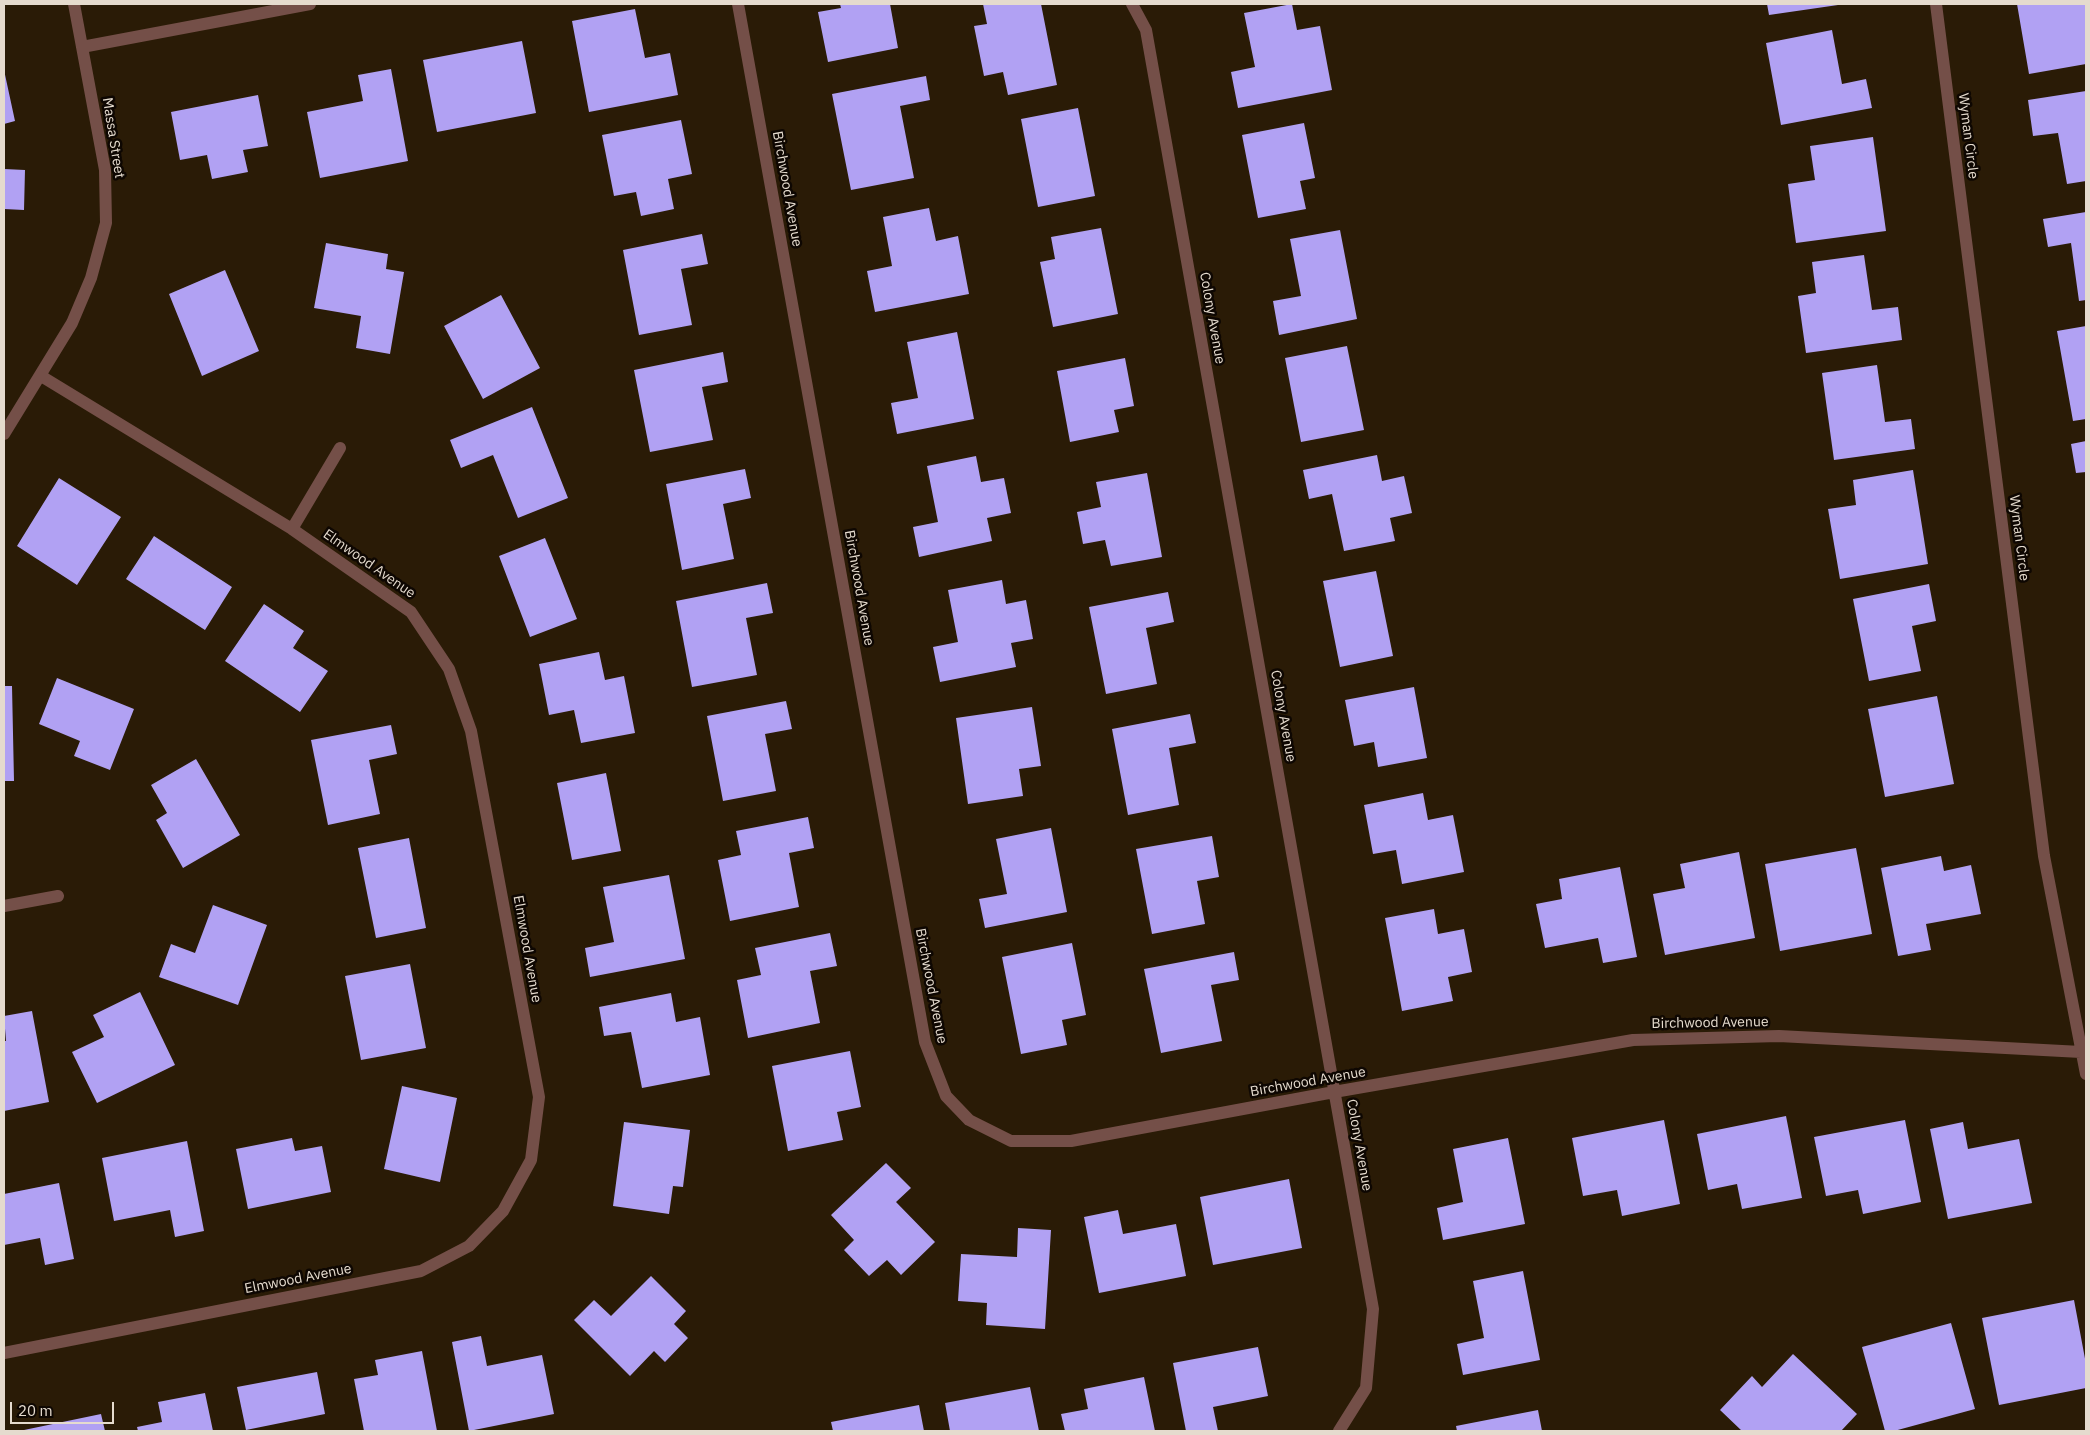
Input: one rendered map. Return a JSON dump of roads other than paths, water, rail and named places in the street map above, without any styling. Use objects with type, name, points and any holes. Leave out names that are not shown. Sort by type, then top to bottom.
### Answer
[{"type":"street","name":"Massa Street","points":[[4,434],[72,323],[91,278],[106,223],[105,170],[74,4]]},
{"type":"street","points":[[82,47],[310,4]]},
{"type":"street","name":"Birchwood Avenue","points":[[738,4],[925,1042],[946,1096],[969,1120],[1011,1141],[1071,1141],[1334,1092],[1633,1040],[1780,1036],[2081,1052]]},
{"type":"street","name":"Colony Avenue","points":[[1132,4],[1146,30],[1373,1309],[1366,1388],[1339,1431]]},
{"type":"street","name":"Wyman Circle","points":[[1936,4],[2044,856],[2086,1074]]},
{"type":"street","name":"Elmwood Avenue","points":[[4,1353],[421,1271],[469,1246],[503,1211],[531,1160],[539,1097],[471,731],[449,669],[411,612],[292,528],[41,376]]},
{"type":"street","points":[[292,528],[340,448]]},
{"type":"street","points":[[4,906],[58,896]]}]
